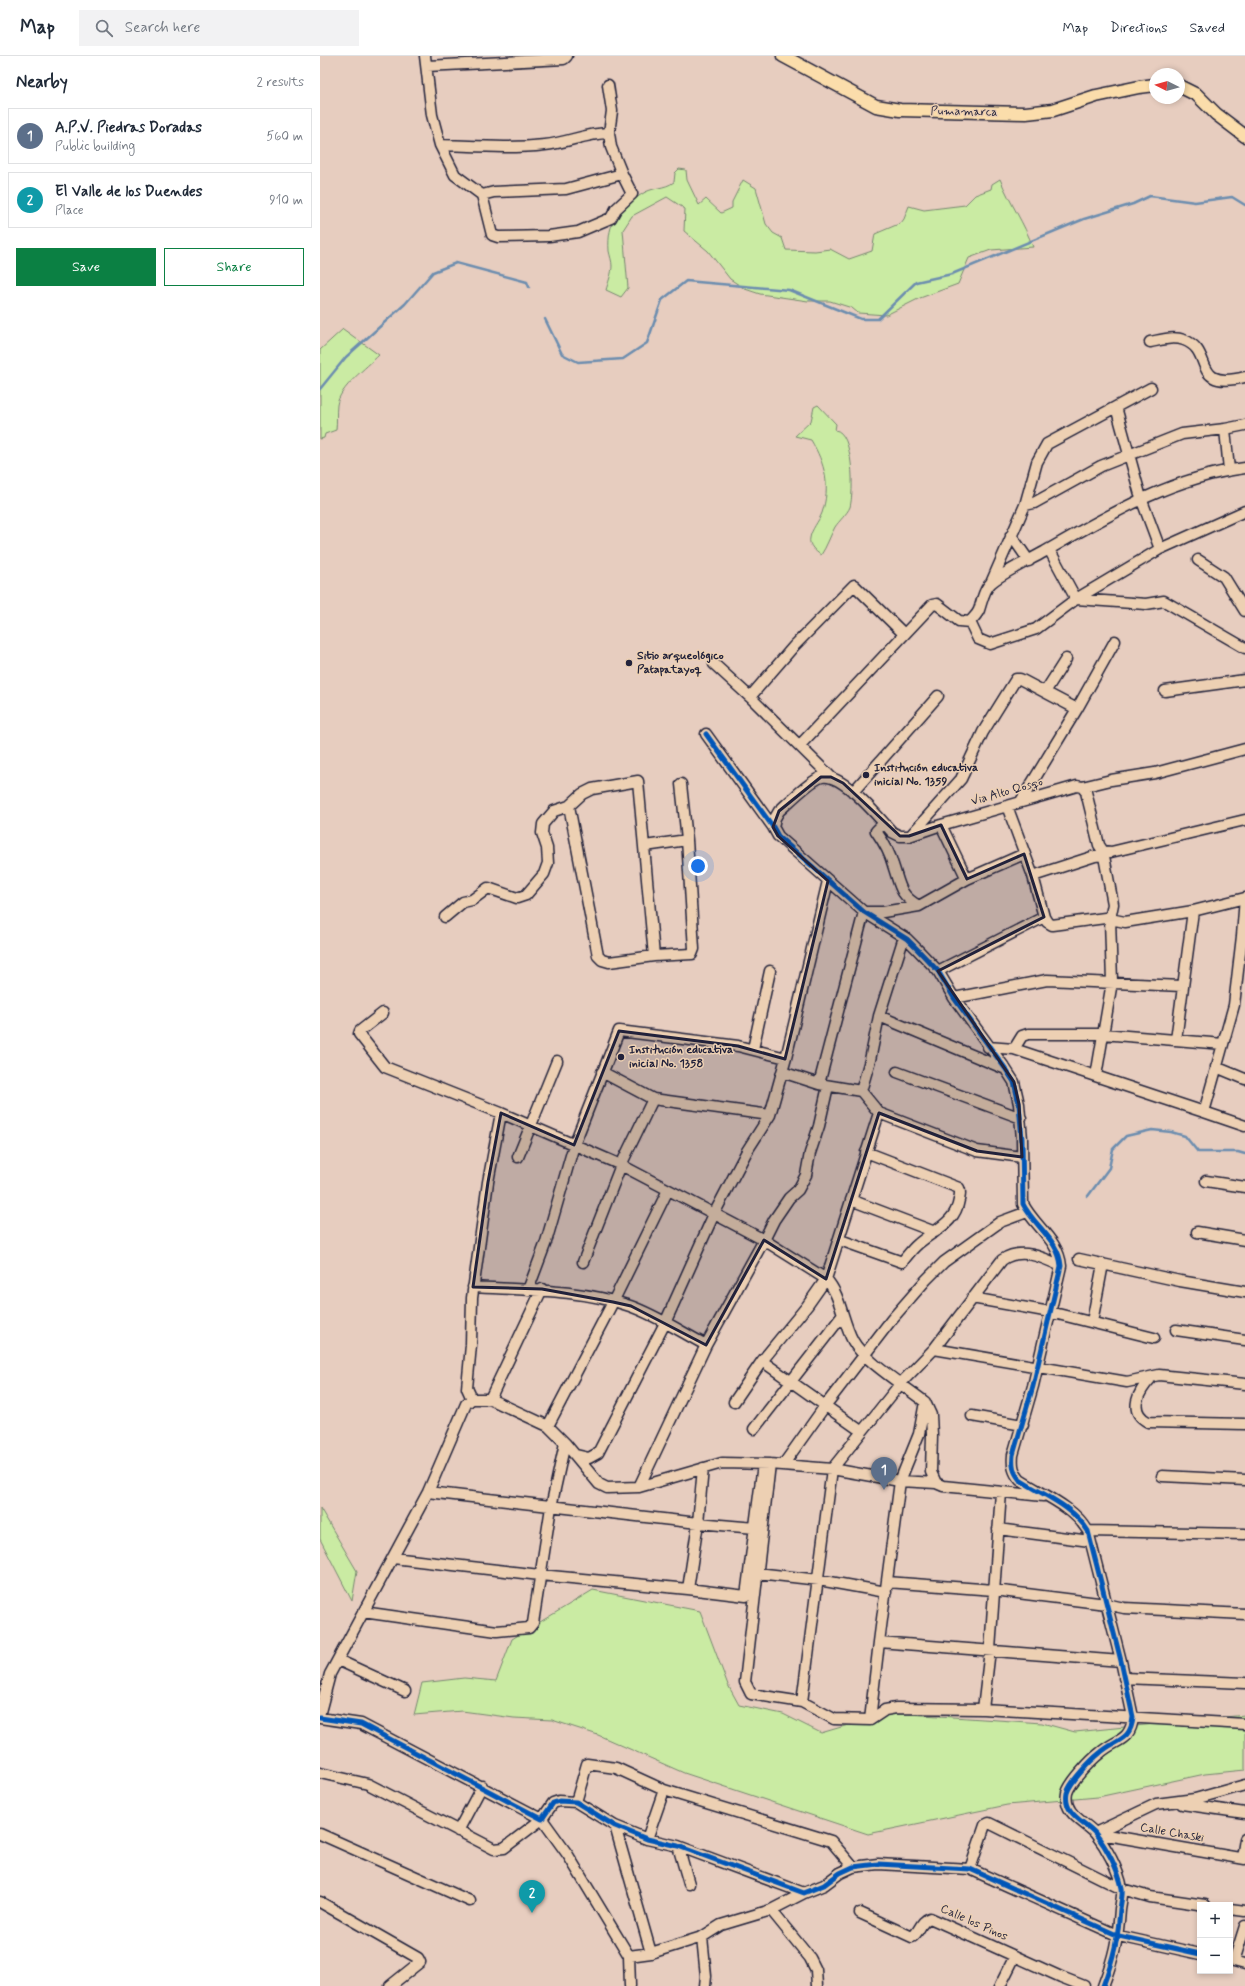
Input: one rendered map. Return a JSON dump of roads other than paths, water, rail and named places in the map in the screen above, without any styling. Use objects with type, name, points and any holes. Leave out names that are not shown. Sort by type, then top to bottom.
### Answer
[{"type":"main road","name":"Pumamarca","points":[[783,56],[876,106],[900,110],[1026,113],[1053,110],[1096,96],[1149,86]]},
{"type":"main road","points":[[1185,89],[1197,95],[1216,114],[1245,136]]},
{"type":"street","points":[[425,56],[432,115],[440,145],[455,175],[482,195],[492,235],[498,237],[549,236],[578,232],[611,218],[616,208],[632,194],[611,147],[609,133],[612,112],[608,85]]},
{"type":"street","points":[[427,66],[564,59],[567,56]]},
{"type":"street","points":[[440,145],[520,147],[547,145],[592,134],[609,133]]},
{"type":"street","points":[[482,195],[494,192],[566,189],[622,174]]},
{"type":"street","points":[[1150,342],[1169,338],[1184,340],[1200,353],[1206,371],[1216,378],[1225,381],[1245,377]]},
{"type":"street","points":[[970,622],[978,612],[984,594],[991,583],[1025,505],[1037,462],[1047,444],[1151,388]]},
{"type":"street","points":[[1116,407],[1141,498],[1160,549]]},
{"type":"street","points":[[1025,505],[1034,502],[1101,466],[1182,434],[1245,425]]},
{"type":"street","points":[[1225,429],[1229,470]]},
{"type":"street","points":[[991,583],[1141,498],[1184,482],[1229,470],[1245,468]]},
{"type":"street","points":[[970,622],[978,640],[990,644],[1036,629],[1076,599],[1160,549],[1245,511]]},
{"type":"street","points":[[1011,535],[1029,561]]},
{"type":"street","points":[[1049,549],[1076,599]]},
{"type":"street","points":[[1198,560],[1224,577],[1245,611]]},
{"type":"street","points":[[750,697],[794,646],[854,585],[904,634]]},
{"type":"street","points":[[1076,599],[1146,604],[1164,601],[1245,648]]},
{"type":"street","points":[[800,745],[932,605],[937,604],[959,621],[970,622]]},
{"type":"street","points":[[1021,801],[1077,709],[1115,640]]},
{"type":"street","points":[[1045,692],[1066,659]]},
{"type":"street","points":[[714,664],[800,745],[831,777],[843,783],[892,832],[900,836],[909,836],[961,779],[982,732],[1016,679],[1020,679],[1077,709]]},
{"type":"street","points":[[1165,691],[1245,680]]},
{"type":"street","points":[[853,792],[938,696]]},
{"type":"street","points":[[706,734],[774,827],[778,836],[864,912],[904,937],[938,971],[954,998],[1014,1082],[1021,1118],[1023,1204],[1027,1212],[1058,1250],[1061,1266],[1023,1425],[1013,1455],[1012,1465],[1014,1473],[1020,1480],[1067,1508],[1082,1522],[1089,1536],[1121,1661],[1133,1717],[1132,1726],[1125,1738],[1100,1752],[1072,1784],[1067,1793],[1068,1806],[1076,1817],[1095,1833],[1109,1855],[1122,1889],[1118,1936],[1112,1962],[1103,1986]]},
{"type":"street","name":"Via Alto Qosqo","points":[[909,836],[1021,801],[1077,786],[1082,787],[1111,780],[1155,773],[1245,749]]},
{"type":"street","points":[[774,827],[775,818],[779,811],[803,790],[821,777],[831,777]]},
{"type":"street","points":[[445,917],[462,902],[472,900],[488,888],[517,898],[526,895],[544,874],[548,863],[547,848],[542,834],[542,824],[554,811],[569,806],[582,794],[592,789],[638,781],[654,956]]},
{"type":"street","points":[[569,806],[598,956],[602,960],[609,962],[654,956],[692,954],[694,953],[687,840],[681,784]]},
{"type":"street","points":[[1082,787],[1086,792],[1099,845],[1104,853],[1113,904],[1110,919],[1112,982],[1096,1076]]},
{"type":"street","points":[[1007,806],[1033,876],[1044,917],[1052,925],[1110,919],[1125,922],[1193,911],[1245,898],[1244,936],[1234,1005],[1204,1112]]},
{"type":"street","points":[[1033,876],[1104,853],[1245,820]]},
{"type":"street","points":[[884,823],[876,831],[893,864],[898,884],[907,899],[919,906]]},
{"type":"street","points":[[941,825],[967,879]]},
{"type":"street","points":[[645,846],[687,840]]},
{"type":"street","points":[[864,912],[883,912],[919,906],[967,879],[1024,854]]},
{"type":"street","points":[[576,1455],[590,1458],[598,1453],[665,1323],[714,1214],[747,1151],[770,1115],[786,1058],[828,881]]},
{"type":"street","points":[[1176,1040],[1193,911]]},
{"type":"street","points":[[639,1487],[706,1345],[774,1220],[789,1198],[798,1190],[806,1175],[810,1153],[819,1126],[823,1085],[864,912]]},
{"type":"street","points":[[938,971],[1044,917]]},
{"type":"street","points":[[861,1091],[870,1060],[879,1016],[904,937]]},
{"type":"street","points":[[753,1049],[770,971]]},
{"type":"street","points":[[954,998],[1047,980],[1182,986]]},
{"type":"street","points":[[383,1013],[359,1034],[385,1067],[501,1113],[621,1165],[764,1240],[826,1279],[833,1287],[842,1316],[854,1342],[864,1355],[925,1402],[931,1415],[931,1472],[936,1483]]},
{"type":"street","points":[[879,1016],[1005,1068]]},
{"type":"street","points":[[528,1290],[546,1242],[574,1145],[619,1031],[753,1049],[786,1058]]},
{"type":"street","points":[[1014,1049],[1022,1036],[1028,1034],[1103,1034],[1223,1044]]},
{"type":"street","points":[[988,1047],[1014,1049],[1245,1126]]},
{"type":"street","points":[[518,1157],[557,1061]]},
{"type":"street","points":[[1216,1067],[1245,1079]]},
{"type":"street","points":[[602,1072],[653,1099],[770,1115]]},
{"type":"street","points":[[782,1072],[823,1085],[861,1091],[879,1112],[977,1151],[1022,1157]]},
{"type":"street","points":[[897,1072],[1021,1118]]},
{"type":"street","points":[[582,1262],[621,1165],[653,1099]]},
{"type":"street","points":[[734,1402],[762,1361],[808,1306],[826,1279],[840,1240],[879,1112]]},
{"type":"street","points":[[472,1399],[467,1388],[473,1287],[488,1182],[501,1113]]},
{"type":"street","points":[[840,1240],[902,1262],[918,1244],[948,1223],[955,1214],[961,1194],[959,1188],[866,1152]]},
{"type":"street","points":[[1206,1181],[1245,1187]]},
{"type":"street","points":[[548,1426],[613,1302],[668,1190]]},
{"type":"street","points":[[851,1200],[935,1232]]},
{"type":"street","points":[[783,1465],[825,1406],[892,1319],[944,1262],[1000,1222],[1027,1212]]},
{"type":"street","points":[[1197,1232],[1245,1240]]},
{"type":"street","points":[[802,1702],[819,1580],[832,1469],[900,1383],[934,1349],[1002,1260],[1016,1253],[1033,1255],[1061,1266]]},
{"type":"street","points":[[1079,1259],[1180,1281],[1245,1292]]},
{"type":"street","points":[[1092,1322],[1103,1264]]},
{"type":"street","points":[[473,1287],[528,1290],[542,1289],[631,1306],[706,1345]]},
{"type":"street","points":[[490,1399],[542,1289]]},
{"type":"street","points":[[972,1298],[1050,1312],[1154,1338]]},
{"type":"street","points":[[754,1429],[842,1316]]},
{"type":"street","points":[[1176,1330],[1245,1340]]},
{"type":"street","points":[[934,1349],[1127,1382],[1151,1378],[1159,1375],[1245,1384]]},
{"type":"street","points":[[762,1361],[861,1431]]},
{"type":"street","points":[[1151,1378],[1138,1395],[1136,1403],[1138,1413],[1142,1419],[1148,1422],[1245,1424]]},
{"type":"street","points":[[320,1712],[323,1685],[338,1660],[428,1492],[466,1404],[472,1399],[490,1399],[548,1426],[576,1455],[599,1484],[607,1488],[639,1487],[722,1463],[766,1464],[832,1469],[900,1482],[936,1483],[942,1486],[1045,1496]]},
{"type":"street","points":[[870,1720],[900,1482],[919,1434],[925,1402]]},
{"type":"street","points":[[972,1416],[1023,1425]]},
{"type":"street","points":[[363,1612],[497,1632],[529,1628],[533,1623],[551,1507],[565,1443]]},
{"type":"street","points":[[393,1558],[746,1596],[755,1528],[766,1464]]},
{"type":"street","points":[[766,1464],[757,1573],[745,1682],[751,1694],[802,1702],[834,1719],[870,1720],[885,1710],[896,1708],[983,1709],[1245,1724]]},
{"type":"street","points":[[688,1589],[698,1523],[703,1468]]},
{"type":"street","points":[[1162,1476],[1245,1480]]},
{"type":"street","points":[[428,1492],[551,1507],[755,1528]]},
{"type":"street","points":[[983,1709],[990,1650],[1002,1492]]},
{"type":"street","points":[[998,1529],[1089,1536],[1245,1534]]},
{"type":"street","points":[[757,1573],[886,1587],[994,1590],[1106,1604],[1124,1608],[1245,1614]]},
{"type":"street","points":[[879,1642],[1121,1661]]},
{"type":"street","points":[[338,1660],[405,1691]]},
{"type":"street","points":[[1124,1678],[1245,1683]]},
{"type":"street","points":[[320,1718],[361,1724],[482,1786],[542,1819],[568,1855],[629,1956],[630,1986]]},
{"type":"street","points":[[576,1802],[587,1764],[616,1768],[664,1790],[831,1841],[853,1867]]},
{"type":"street","points":[[320,1773],[368,1784],[494,1849],[504,1848],[542,1819],[553,1803],[559,1801],[576,1802],[615,1826],[647,1839],[678,1846],[804,1893]]},
{"type":"street","points":[[1095,1833],[1156,1804],[1194,1799],[1245,1785]]},
{"type":"street","points":[[458,1831],[482,1786]]},
{"type":"street","points":[[647,1839],[664,1790]]},
{"type":"street","points":[[1171,1802],[1245,1813]]},
{"type":"street","points":[[970,1869],[985,1825],[989,1823],[1122,1889],[1150,1897],[1197,1904]]},
{"type":"street","points":[[615,1826],[651,1953]]},
{"type":"street","name":"Calle Chaski","points":[[1095,1833],[1243,1858]]},
{"type":"street","points":[[320,1834],[470,1901]]},
{"type":"street","points":[[1243,1858],[1245,1839]]},
{"type":"street","points":[[678,1846],[689,1884]]},
{"type":"street","points":[[629,1956],[651,1953],[702,1937],[721,1925],[771,1910],[804,1893],[820,1887],[853,1867],[878,1864],[970,1869],[1118,1936],[1197,1953]]},
{"type":"street","points":[[320,1902],[418,1958],[420,1962],[415,1968],[390,1986]]},
{"type":"street","points":[[1233,1909],[1245,1911]]},
{"type":"street","points":[[771,1910],[810,1958],[816,1970],[817,1986]]},
{"type":"street","name":"Calle los Pinos","points":[[860,1912],[912,1936],[914,1936],[922,1922],[930,1918],[1015,1956],[1058,1982],[1084,1986]]},
{"type":"street","points":[[1233,1958],[1245,1926]]},
{"type":"street","points":[[702,1937],[706,1976],[705,1986]]},
{"type":"street","points":[[1000,1986],[1015,1956]]},
{"type":"street","points":[[1233,1961],[1245,1964]]},
{"type":"waterway","points":[[545,319],[562,354],[578,362],[623,359],[647,343],[662,300],[686,281],[789,290],[861,319],[878,319],[916,282],[952,274],[1084,219],[1133,204],[1150,196],[1195,202],[1232,197],[1245,205]]},
{"type":"waterway","points":[[320,389],[346,357],[405,304],[433,272],[456,263],[527,282],[529,287]]},
{"type":"waterway","points":[[1088,1196],[1109,1168],[1113,1149],[1126,1136],[1152,1130],[1171,1132],[1185,1136],[1198,1152],[1238,1152],[1245,1154]]},
{"type":"place","name":"Sitio arqueológico Patapatayoq","points":[[629,663]]},
{"type":"place","name":"Institución educativa inicial No. 1359","points":[[866,775]]},
{"type":"place","name":"Institución educativa inicial No. 1358","points":[[621,1057]]},
{"type":"place","name":"A.P.V. Piedras Doradas","points":[[884,1490]]},
{"type":"place","name":"El Valle de los Duendes","points":[[532,1913]]}]
